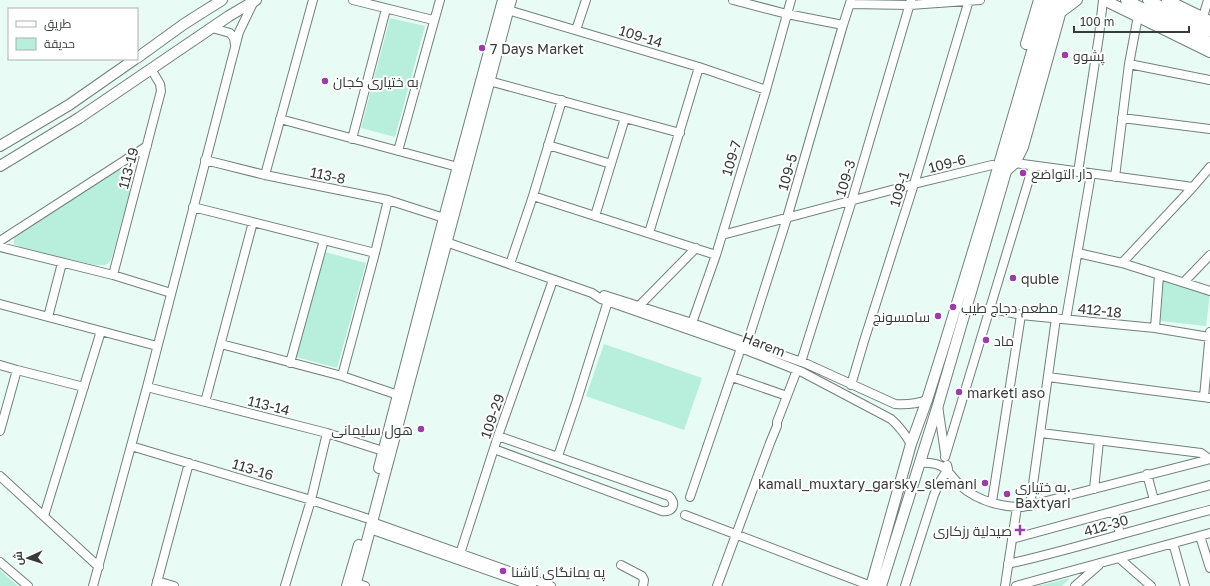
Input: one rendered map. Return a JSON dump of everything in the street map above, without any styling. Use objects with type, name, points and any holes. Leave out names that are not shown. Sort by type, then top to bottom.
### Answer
[{"type":"main road","points":[[138,57],[184,24],[222,0]]},
{"type":"main road","points":[[369,523],[442,241],[444,218],[503,0]]},
{"type":"main road","points":[[355,585],[384,451],[398,395],[511,0]]},
{"type":"main road","points":[[1036,0],[1036,12]]},
{"type":"main road","points":[[988,202],[992,165],[1039,0]]},
{"type":"main road","points":[[881,586],[938,404],[1006,171],[1009,144],[1046,0]]},
{"type":"main road","points":[[871,586],[911,444],[927,400],[988,202],[1009,144],[1056,0]]},
{"type":"main road","points":[[1006,171],[1015,163],[1023,147],[1064,0]]},
{"type":"main road","points":[[1061,12],[1077,0]]},
{"type":"main road","points":[[1103,0],[1210,52]]},
{"type":"main road","points":[[1126,0],[1210,42]]},
{"type":"main road","points":[[1148,0],[1210,31]]},
{"type":"main road","points":[[1167,0],[1207,19]]},
{"type":"main road","points":[[0,166],[79,118],[212,28],[255,1]]},
{"type":"main road","points":[[0,146],[69,105],[133,60]]},
{"type":"street","points":[[266,175],[313,0]]},
{"type":"street","points":[[352,0],[434,20]]},
{"type":"street","points":[[398,151],[440,0]]},
{"type":"street","points":[[576,30],[586,0]]},
{"type":"street","points":[[733,0],[787,14],[843,25]]},
{"type":"street","name":"109-7","points":[[692,323],[716,255],[766,90],[791,0]]},
{"type":"street","points":[[851,2],[980,0]]},
{"type":"street","points":[[1078,172],[1099,36],[1103,0]]},
{"type":"street","points":[[1207,19],[1208,0]]},
{"type":"street","points":[[94,586],[235,45],[239,32],[255,1]]},
{"type":"street","name":"109-1","points":[[852,385],[864,341],[914,184],[969,1]]},
{"type":"street","name":"109-5","points":[[690,498],[744,347],[787,218],[851,2]]},
{"type":"street","name":"109-3","points":[[800,371],[804,363],[911,2]]},
{"type":"street","points":[[352,139],[386,9]]},
{"type":"street","name":"109-14","points":[[508,10],[699,67],[766,90]]},
{"type":"street","points":[[1115,177],[1129,64],[1138,16]]},
{"type":"street","points":[[212,28],[230,32],[234,38],[235,45]]},
{"type":"street","points":[[1129,64],[1210,80]]},
{"type":"street","points":[[650,234],[699,67]]},
{"type":"street","name":"113-19","points":[[113,275],[161,91],[160,84],[151,69]]},
{"type":"street","points":[[489,81],[562,100],[680,134]]},
{"type":"street","points":[[510,264],[533,196],[562,100]]},
{"type":"street","points":[[595,216],[625,118]]},
{"type":"street","points":[[1122,118],[1210,129]]},
{"type":"street","points":[[280,119],[458,167]]},
{"type":"street","points":[[548,145],[611,164]]},
{"type":"street","points":[[0,241],[147,146]]},
{"type":"street","name":"113-8","points":[[205,160],[266,175],[388,200],[444,218]]},
{"type":"street","points":[[1015,163],[1193,187]]},
{"type":"street","name":"109-6","points":[[722,235],[852,200],[992,165]]},
{"type":"street","points":[[946,457],[989,308],[1033,166]]},
{"type":"street","points":[[1122,263],[1210,167]]},
{"type":"street","points":[[1066,319],[1091,174]]},
{"type":"street","points":[[533,196],[716,255]]},
{"type":"street","points":[[342,376],[376,253],[388,200]]},
{"type":"street","points":[[193,207],[376,253]]},
{"type":"street","points":[[205,402],[253,222]]},
{"type":"street","points":[[290,362],[324,240]]},
{"type":"street","name":"Harem","points":[[442,241],[592,293],[603,294],[640,305],[692,323],[800,371],[891,419],[899,426],[911,444]]},
{"type":"street","points":[[0,247],[113,275],[171,293]]},
{"type":"street","points":[[640,305],[696,248]]},
{"type":"street","points":[[1078,253],[1122,263],[1210,291]]},
{"type":"street","points":[[1184,282],[1210,255]]},
{"type":"street","points":[[48,317],[62,262]]},
{"type":"street","points":[[1155,328],[1158,275]]},
{"type":"street","name":"109-29","points":[[459,557],[498,436],[553,280]]},
{"type":"street","name":"Harem","points":[[592,293],[597,297],[608,301],[744,347],[804,363],[895,404],[917,404],[927,400]]},
{"type":"street","points":[[558,456],[608,301]]},
{"type":"street","points":[[0,304],[157,346]]},
{"type":"street","name":"412-18","points":[[989,308],[1021,315],[1210,334]]},
{"type":"street","points":[[992,502],[1021,315]]},
{"type":"street","points":[[1030,506],[1056,318]]},
{"type":"street","points":[[44,516],[101,331]]},
{"type":"street","points":[[1048,377],[1207,397],[1210,334]]},
{"type":"street","points":[[221,344],[342,376],[398,395]]},
{"type":"street","points":[[0,365],[84,387]]},
{"type":"street","points":[[0,431],[17,370]]},
{"type":"street","points":[[717,586],[787,396],[800,371]]},
{"type":"street","points":[[777,426],[780,422],[800,371]]},
{"type":"street","points":[[732,377],[787,396]]},
{"type":"street","name":"113-14","points":[[147,387],[326,433],[384,451]]},
{"type":"street","points":[[905,586],[934,495],[939,483],[948,470],[938,404]]},
{"type":"street","points":[[285,586],[311,500],[326,433]]},
{"type":"street","points":[[1041,433],[1201,453],[1209,459]]},
{"type":"street","points":[[494,449],[662,511],[667,512],[673,507],[674,503],[669,496],[498,436]]},
{"type":"street","points":[[1094,489],[1099,440]]},
{"type":"street","name":"113-16","points":[[131,446],[311,500],[533,585],[551,586]]},
{"type":"street","points":[[919,463],[937,464],[948,470],[968,492],[992,502],[1017,507],[1030,506],[1147,474],[1209,459]]},
{"type":"street","points":[[174,586],[157,584],[189,463]]},
{"type":"street","points":[[1147,474],[1154,500]]},
{"type":"street","points":[[0,476],[99,567]]},
{"type":"street","points":[[1012,539],[1210,485]]},
{"type":"street","points":[[1005,586],[1017,507]]},
{"type":"street","name":"412-30","points":[[1008,564],[1053,554],[1210,510]]},
{"type":"street","points":[[1114,511],[1120,534]]},
{"type":"street","points":[[686,515],[871,586]]},
{"type":"street","points":[[1016,586],[1210,533]]},
{"type":"street","points":[[1200,536],[1210,568]]},
{"type":"street","points":[[1173,543],[1185,586]]},
{"type":"street","points":[[1119,558],[1151,586]]},
{"type":"street","points":[[0,562],[28,586]]},
{"type":"street","points":[[1076,586],[1101,564]]},
{"type":"street","points":[[621,565],[642,576],[644,580],[643,586]]},
{"type":"green space","points":[[390,18],[425,26],[395,137],[361,128]]},
{"type":"green space","points":[[127,167],[133,171],[133,181],[111,260],[106,265],[95,265],[20,247],[14,244],[14,238],[21,231],[116,171]]},
{"type":"green space","points":[[325,252],[366,263],[337,368],[296,357]]},
{"type":"green space","points":[[1163,281],[1210,294],[1206,326],[1161,321]]},
{"type":"green space","points":[[604,344],[702,378],[684,430],[586,396]]},
{"type":"green space","points":[[0,570],[18,586],[0,586]]},
{"type":"green space","points":[[1070,578],[1062,586],[1038,586]]},
{"type":"place","name":"7 Days Market","points":[[482,48]]},
{"type":"place","name":"پشوو","points":[[1065,55]]},
{"type":"place","name":"به ختيارى كجان","points":[[325,81]]},
{"type":"place","name":"دار التواضع","points":[[1023,173]]},
{"type":"place","name":"quble","points":[[1013,278]]},
{"type":"place","name":"مطعم دجاج طيب","points":[[953,307]]},
{"type":"place","name":"سامسونج","points":[[938,316]]},
{"type":"place","name":"ماد","points":[[986,340]]},
{"type":"place","name":"marketi aso","points":[[959,392]]},
{"type":"place","name":"هول سليمانى","points":[[421,429]]},
{"type":"place","name":"kamali_muxtary_garsky_slemani","points":[[985,483]]},
{"type":"place","name":"به ختیاری. Baxtyari","points":[[1007,494]]},
{"type":"place","name":"صیدلیة رزکاری","points":[[1020,530]]},
{"type":"place","name":"په یمانگای ئاشنا","points":[[503,571]]}]
